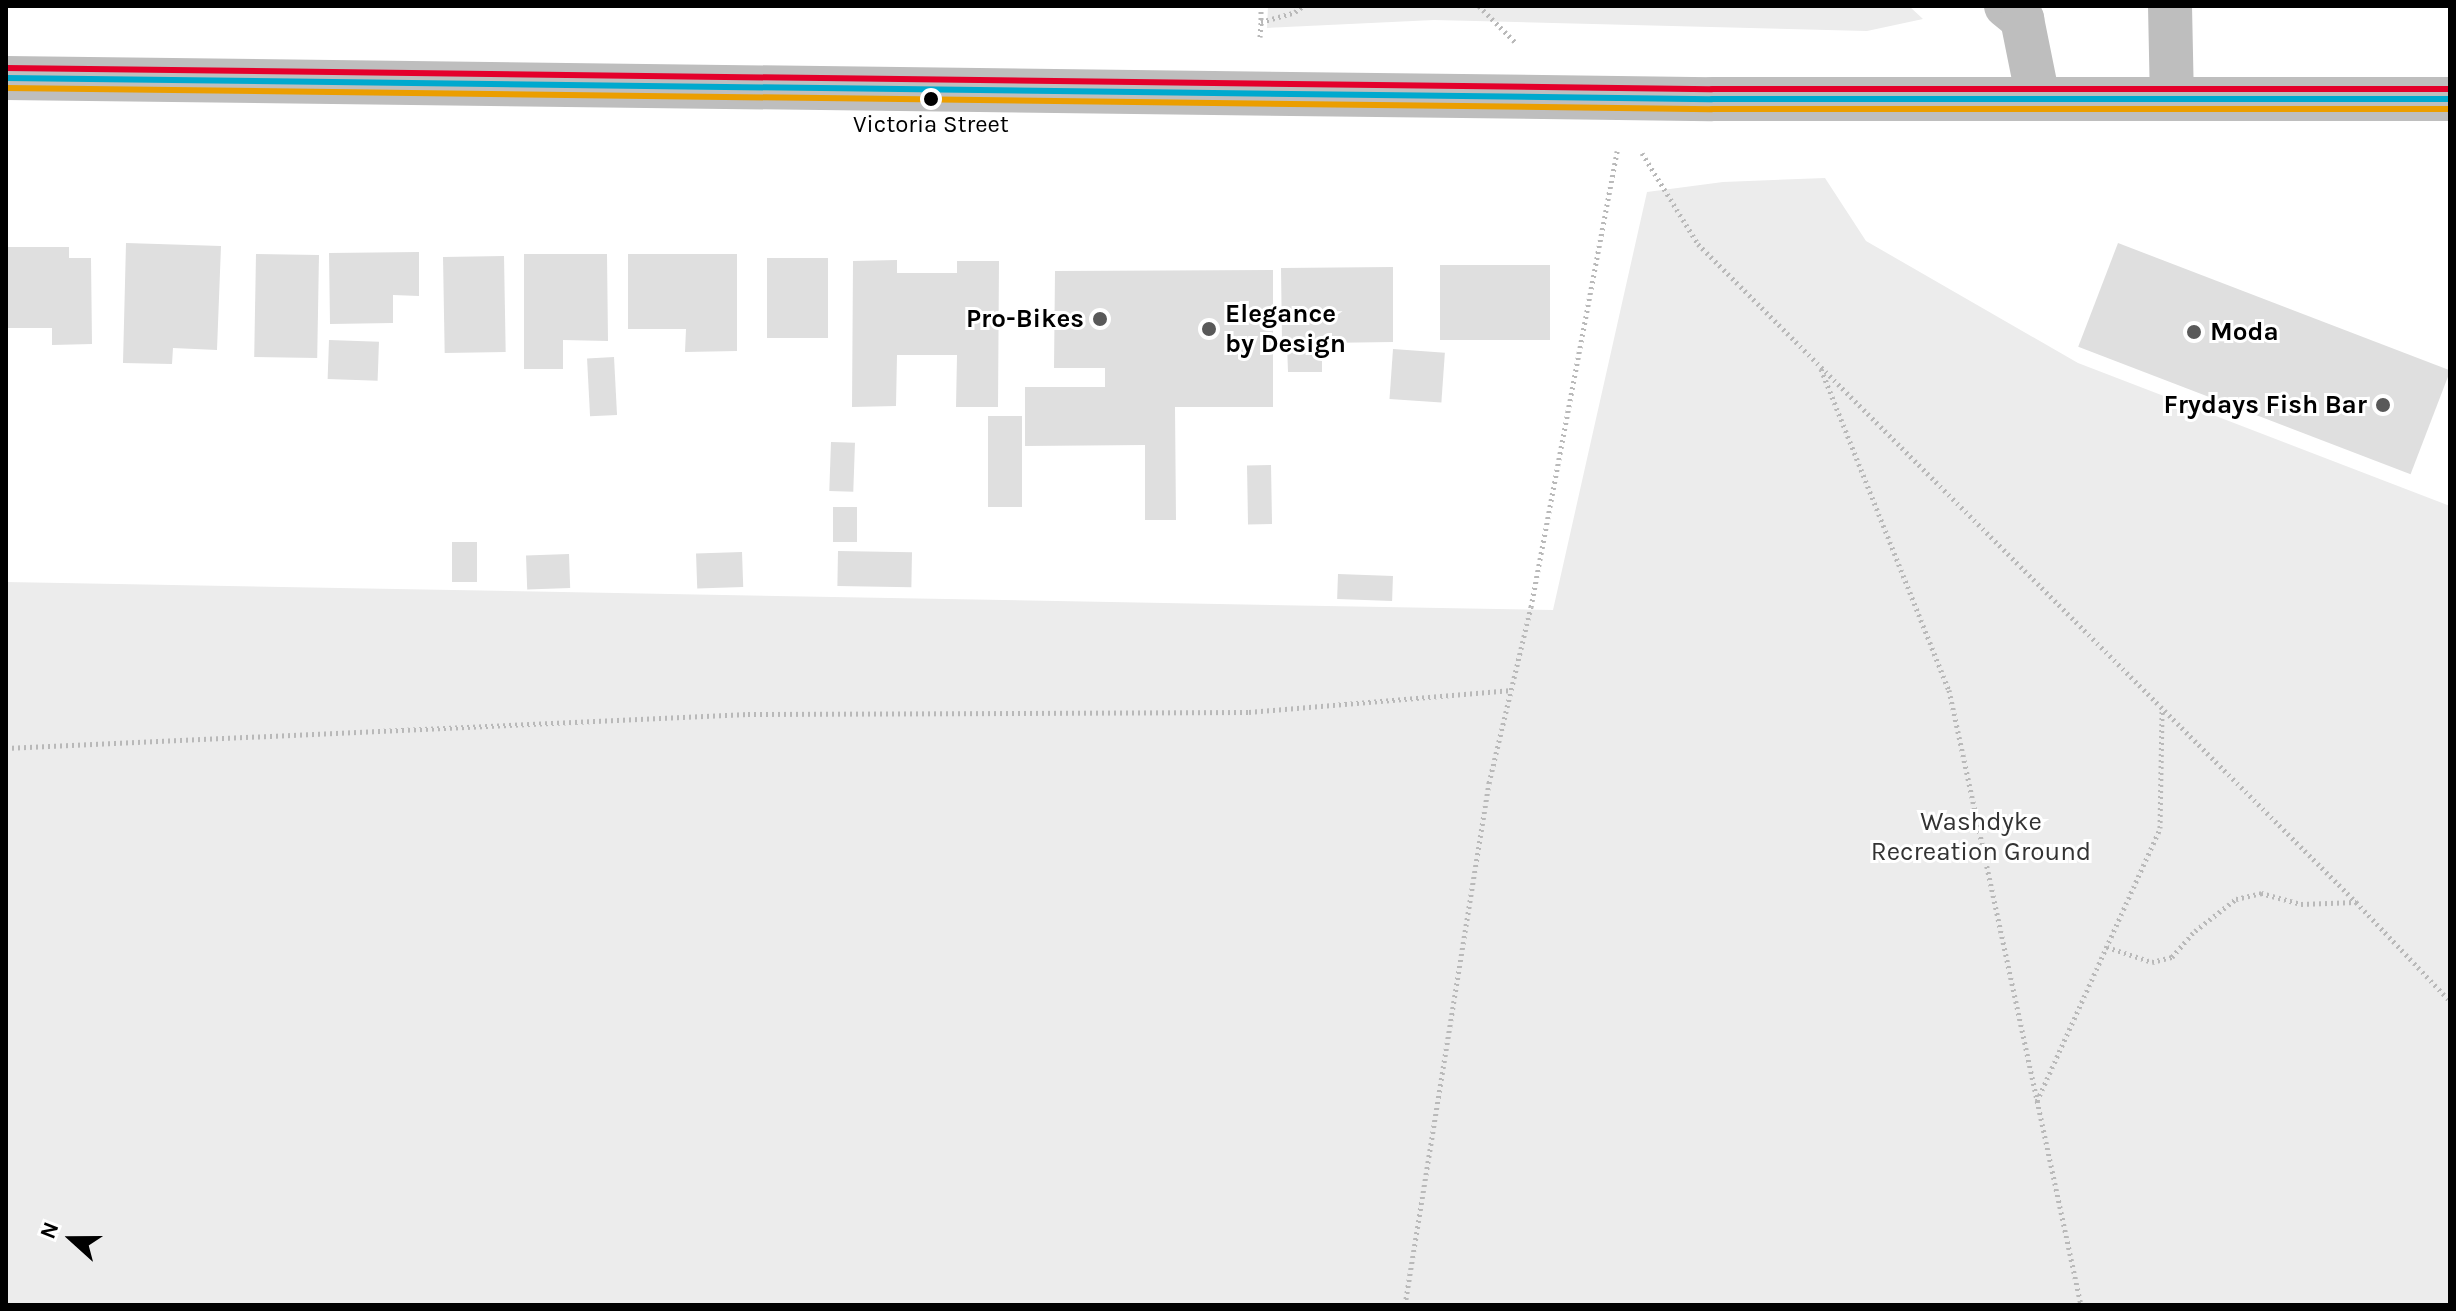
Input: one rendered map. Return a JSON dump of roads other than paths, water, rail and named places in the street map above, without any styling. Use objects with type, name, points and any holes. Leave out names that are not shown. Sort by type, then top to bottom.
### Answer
[{"type":"street","points":[[2006,6],[2022,19],[2038,98]]},
{"type":"street","points":[[2170,6],[2172,99]]},
{"type":"street","points":[[6,78],[1617,98],[2450,99]]},
{"type":"place","name":"Victoria Street","points":[[931,99]]},
{"type":"place","name":"Pro-Bikes","points":[[1100,319]]},
{"type":"place","name":"Elegance by Design","points":[[1209,329]]},
{"type":"place","name":"Moda","points":[[2194,332]]},
{"type":"place","name":"Frydays Fish Bar","points":[[2383,405]]},
{"type":"park label","name":"Washdyke Recreation Ground","points":[[1981,837]]}]
